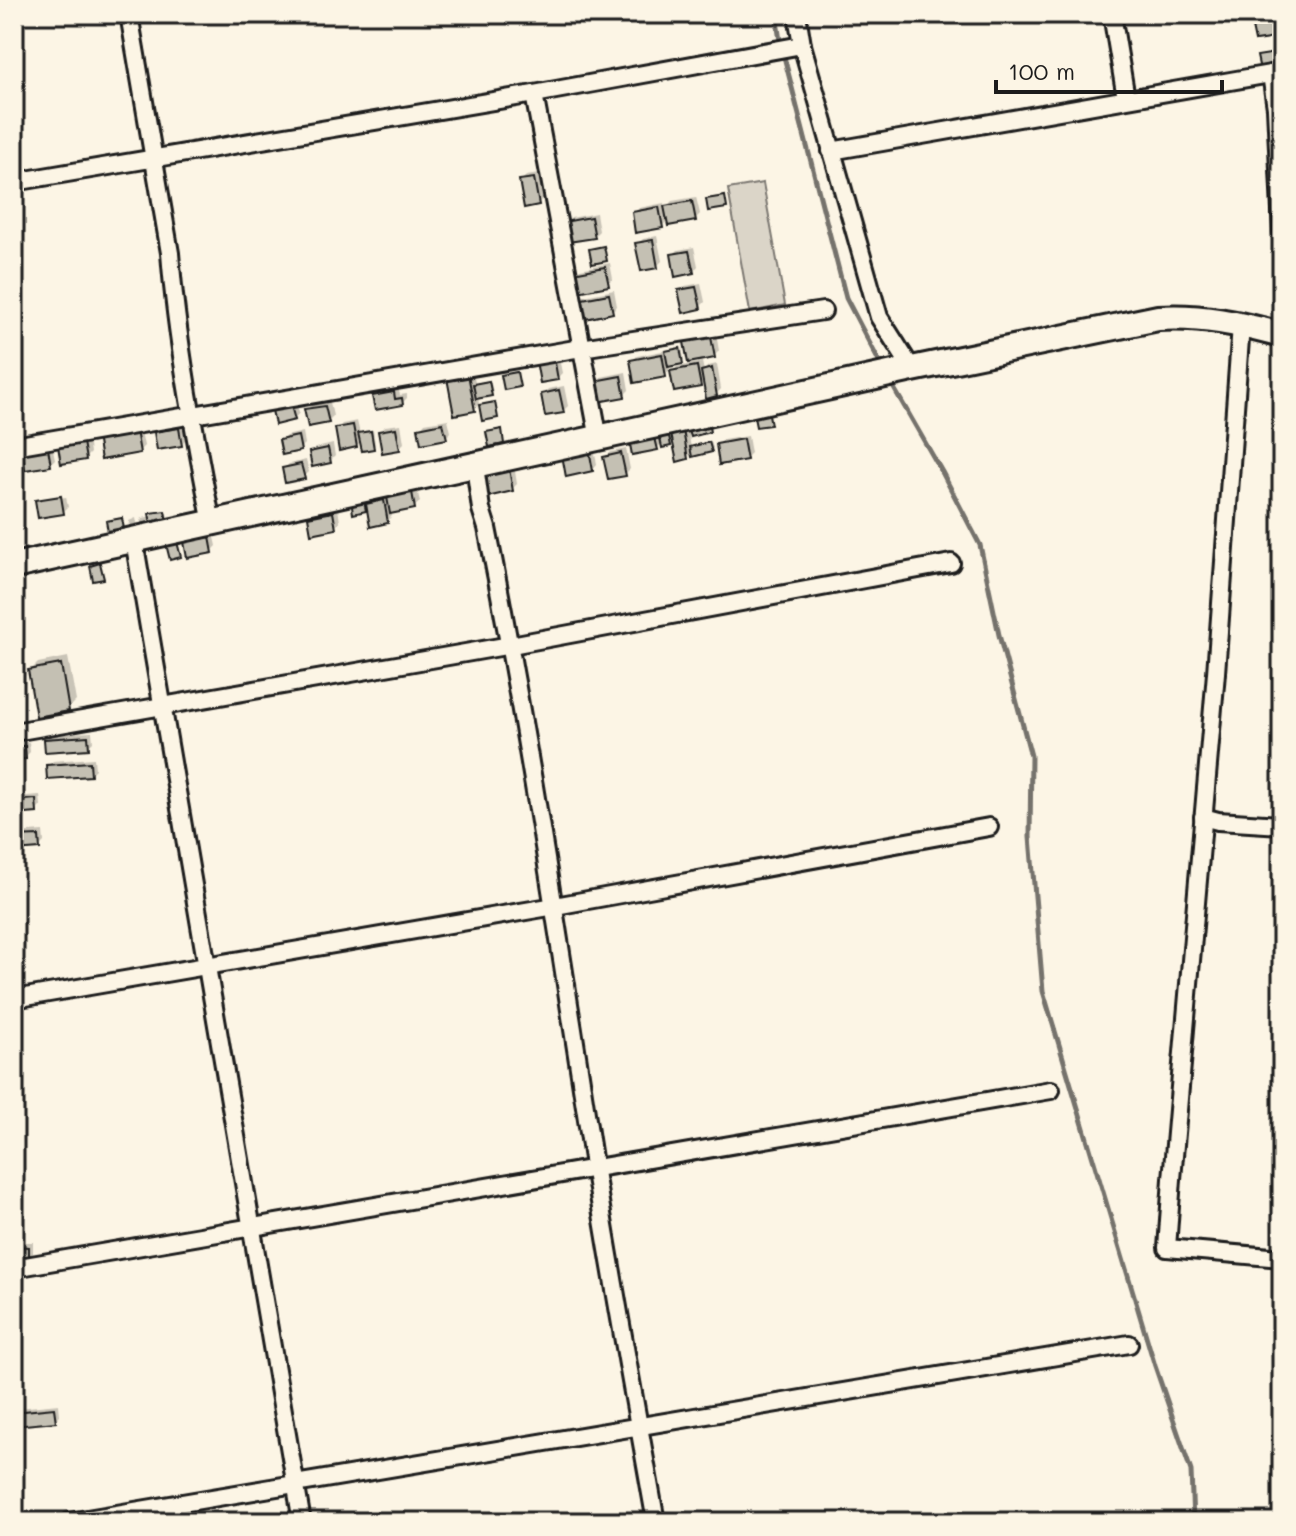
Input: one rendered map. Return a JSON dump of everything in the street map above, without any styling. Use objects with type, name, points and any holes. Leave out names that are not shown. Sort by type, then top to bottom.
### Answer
[{"type":"street","points":[[129,14],[170,253],[191,415],[212,524]]},
{"type":"street","points":[[797,14],[802,45],[879,317],[912,369]]},
{"type":"street","points":[[1112,14],[1126,98]]},
{"type":"street","points":[[14,182],[802,45]]},
{"type":"street","points":[[831,151],[1277,73],[1282,231]]},
{"type":"street","points":[[534,94],[599,439]]},
{"type":"street","points":[[14,446],[581,348],[823,311]]},
{"type":"street","points":[[14,566],[1158,318],[1207,318],[1282,335]]},
{"type":"street","points":[[1241,325],[1216,673],[1167,1248],[1282,1258]]},
{"type":"street","points":[[475,466],[481,509],[511,645],[656,1522]]},
{"type":"street","points":[[134,540],[302,1522]]},
{"type":"street","points":[[14,732],[511,645],[951,563]]},
{"type":"street","points":[[1203,817],[1218,821],[1282,825]]},
{"type":"street","points":[[14,999],[555,906],[989,827]]},
{"type":"street","points":[[14,1268],[1051,1090]]},
{"type":"street","points":[[69,1522],[1129,1344]]},
{"type":"shaded area","points":[[763,183],[785,305],[750,312],[728,189]]},
{"type":"building","points":[[1282,22],[1282,37],[1255,41],[1252,27]]},
{"type":"building","points":[[1282,52],[1282,66],[1260,70],[1257,56]]},
{"type":"building","points":[[534,178],[539,205],[524,208],[519,180]]},
{"type":"building","points":[[725,196],[727,208],[708,211],[706,199]]},
{"type":"building","points":[[692,201],[696,221],[668,226],[664,206]]},
{"type":"building","points":[[659,207],[663,228],[635,233],[632,212]]},
{"type":"building","points":[[591,217],[595,238],[568,242],[564,222]]},
{"type":"building","points":[[653,240],[658,268],[641,271],[635,243]]},
{"type":"building","points":[[604,246],[607,261],[592,264],[589,249]]},
{"type":"building","points":[[689,251],[694,273],[675,277],[671,254]]},
{"type":"building","points":[[605,267],[609,286],[577,292],[573,273]]},
{"type":"building","points":[[696,287],[701,309],[683,313],[678,290]]},
{"type":"building","points":[[609,294],[613,313],[581,320],[577,300]]},
{"type":"building","points":[[711,337],[715,358],[688,363],[684,342]]},
{"type":"building","points":[[680,348],[683,364],[668,367],[665,351]]},
{"type":"building","points":[[662,354],[666,377],[634,383],[630,360]]},
{"type":"building","points":[[554,357],[558,380],[540,383],[536,361]]},
{"type":"building","points":[[697,366],[701,387],[674,392],[670,371]]},
{"type":"building","points":[[712,368],[717,396],[706,399],[701,371]]},
{"type":"building","points":[[517,372],[520,387],[504,390],[501,375]]},
{"type":"building","points":[[468,374],[475,411],[454,415],[447,378]]},
{"type":"building","points":[[621,376],[625,397],[597,402],[594,381]]},
{"type":"building","points":[[489,381],[492,396],[476,399],[473,384]]},
{"type":"building","points":[[559,390],[564,413],[545,416],[541,394]]},
{"type":"building","points":[[394,392],[395,399],[402,398],[403,405],[375,410],[372,396]]},
{"type":"building","points":[[495,402],[498,418],[482,421],[479,405]]},
{"type":"building","points":[[291,406],[295,420],[275,425],[272,410]]},
{"type":"building","points":[[325,406],[329,423],[308,427],[304,409]]},
{"type":"building","points":[[768,409],[771,425],[756,427],[753,412]]},
{"type":"building","points":[[708,422],[710,432],[691,437],[688,427]]},
{"type":"building","points":[[443,423],[447,439],[421,444],[418,428]]},
{"type":"building","points":[[353,425],[357,447],[339,451],[335,428]]},
{"type":"building","points":[[179,428],[182,446],[157,450],[154,432]]},
{"type":"building","points":[[396,428],[400,450],[382,453],[378,431]]},
{"type":"building","points":[[502,429],[504,444],[489,447],[486,432]]},
{"type":"building","points":[[136,430],[140,453],[101,460],[97,436]]},
{"type":"building","points":[[683,430],[688,459],[677,462],[671,434]]},
{"type":"building","points":[[371,431],[374,449],[362,451],[358,433]]},
{"type":"building","points":[[668,431],[671,446],[662,448],[659,433]]},
{"type":"building","points":[[654,434],[658,450],[632,455],[629,439]]},
{"type":"building","points":[[298,436],[301,451],[282,455],[279,440]]},
{"type":"building","points":[[743,439],[747,460],[719,465],[716,444]]},
{"type":"building","points":[[83,442],[86,460],[61,464],[58,446]]},
{"type":"building","points":[[709,442],[712,452],[692,457],[690,447]]},
{"type":"building","points":[[48,448],[51,466],[25,470],[22,452]]},
{"type":"building","points":[[328,448],[331,463],[312,467],[309,452]]},
{"type":"building","points":[[589,449],[593,471],[566,477],[562,455]]},
{"type":"building","points":[[621,453],[626,476],[608,479],[603,457]]},
{"type":"building","points":[[301,464],[305,479],[285,483],[282,468]]},
{"type":"building","points":[[509,469],[513,491],[487,497],[482,474]]},
{"type":"building","points":[[412,492],[415,509],[390,514],[387,497]]},
{"type":"building","points":[[61,496],[64,514],[38,518],[35,500]]},
{"type":"building","points":[[363,496],[366,511],[353,514],[351,498]]},
{"type":"building","points":[[384,500],[388,523],[370,527],[366,504]]},
{"type":"building","points":[[165,511],[167,522],[151,524],[149,513]]},
{"type":"building","points":[[333,512],[336,529],[311,534],[308,517]]},
{"type":"building","points":[[122,518],[124,529],[108,532],[106,521]]},
{"type":"building","points":[[210,537],[213,553],[187,558],[184,542]]},
{"type":"building","points":[[177,542],[181,557],[170,560],[166,544]]},
{"type":"building","points":[[100,563],[104,579],[93,581],[90,566]]},
{"type":"building","points":[[61,664],[69,711],[36,717],[28,670]]},
{"type":"building","points":[[88,736],[89,749],[45,752],[44,739]]},
{"type":"building","points":[[14,746],[25,746],[26,759],[14,760]]},
{"type":"building","points":[[90,762],[91,776],[47,779],[46,765]]},
{"type":"building","points":[[36,799],[37,813],[14,815],[14,801]]},
{"type":"building","points":[[39,836],[40,849],[14,851],[14,837]]},
{"type":"building","points":[[14,1246],[29,1247],[29,1260],[14,1260]]},
{"type":"building","points":[[54,1408],[56,1422],[14,1426],[14,1412]]},
{"type":"waterway","points":[[776,14],[780,41],[846,298],[882,367]]},
{"type":"waterway","points":[[891,383],[980,545],[999,635],[1031,756],[1030,837],[1043,991],[1155,1366],[1191,1471],[1193,1522]]}]
